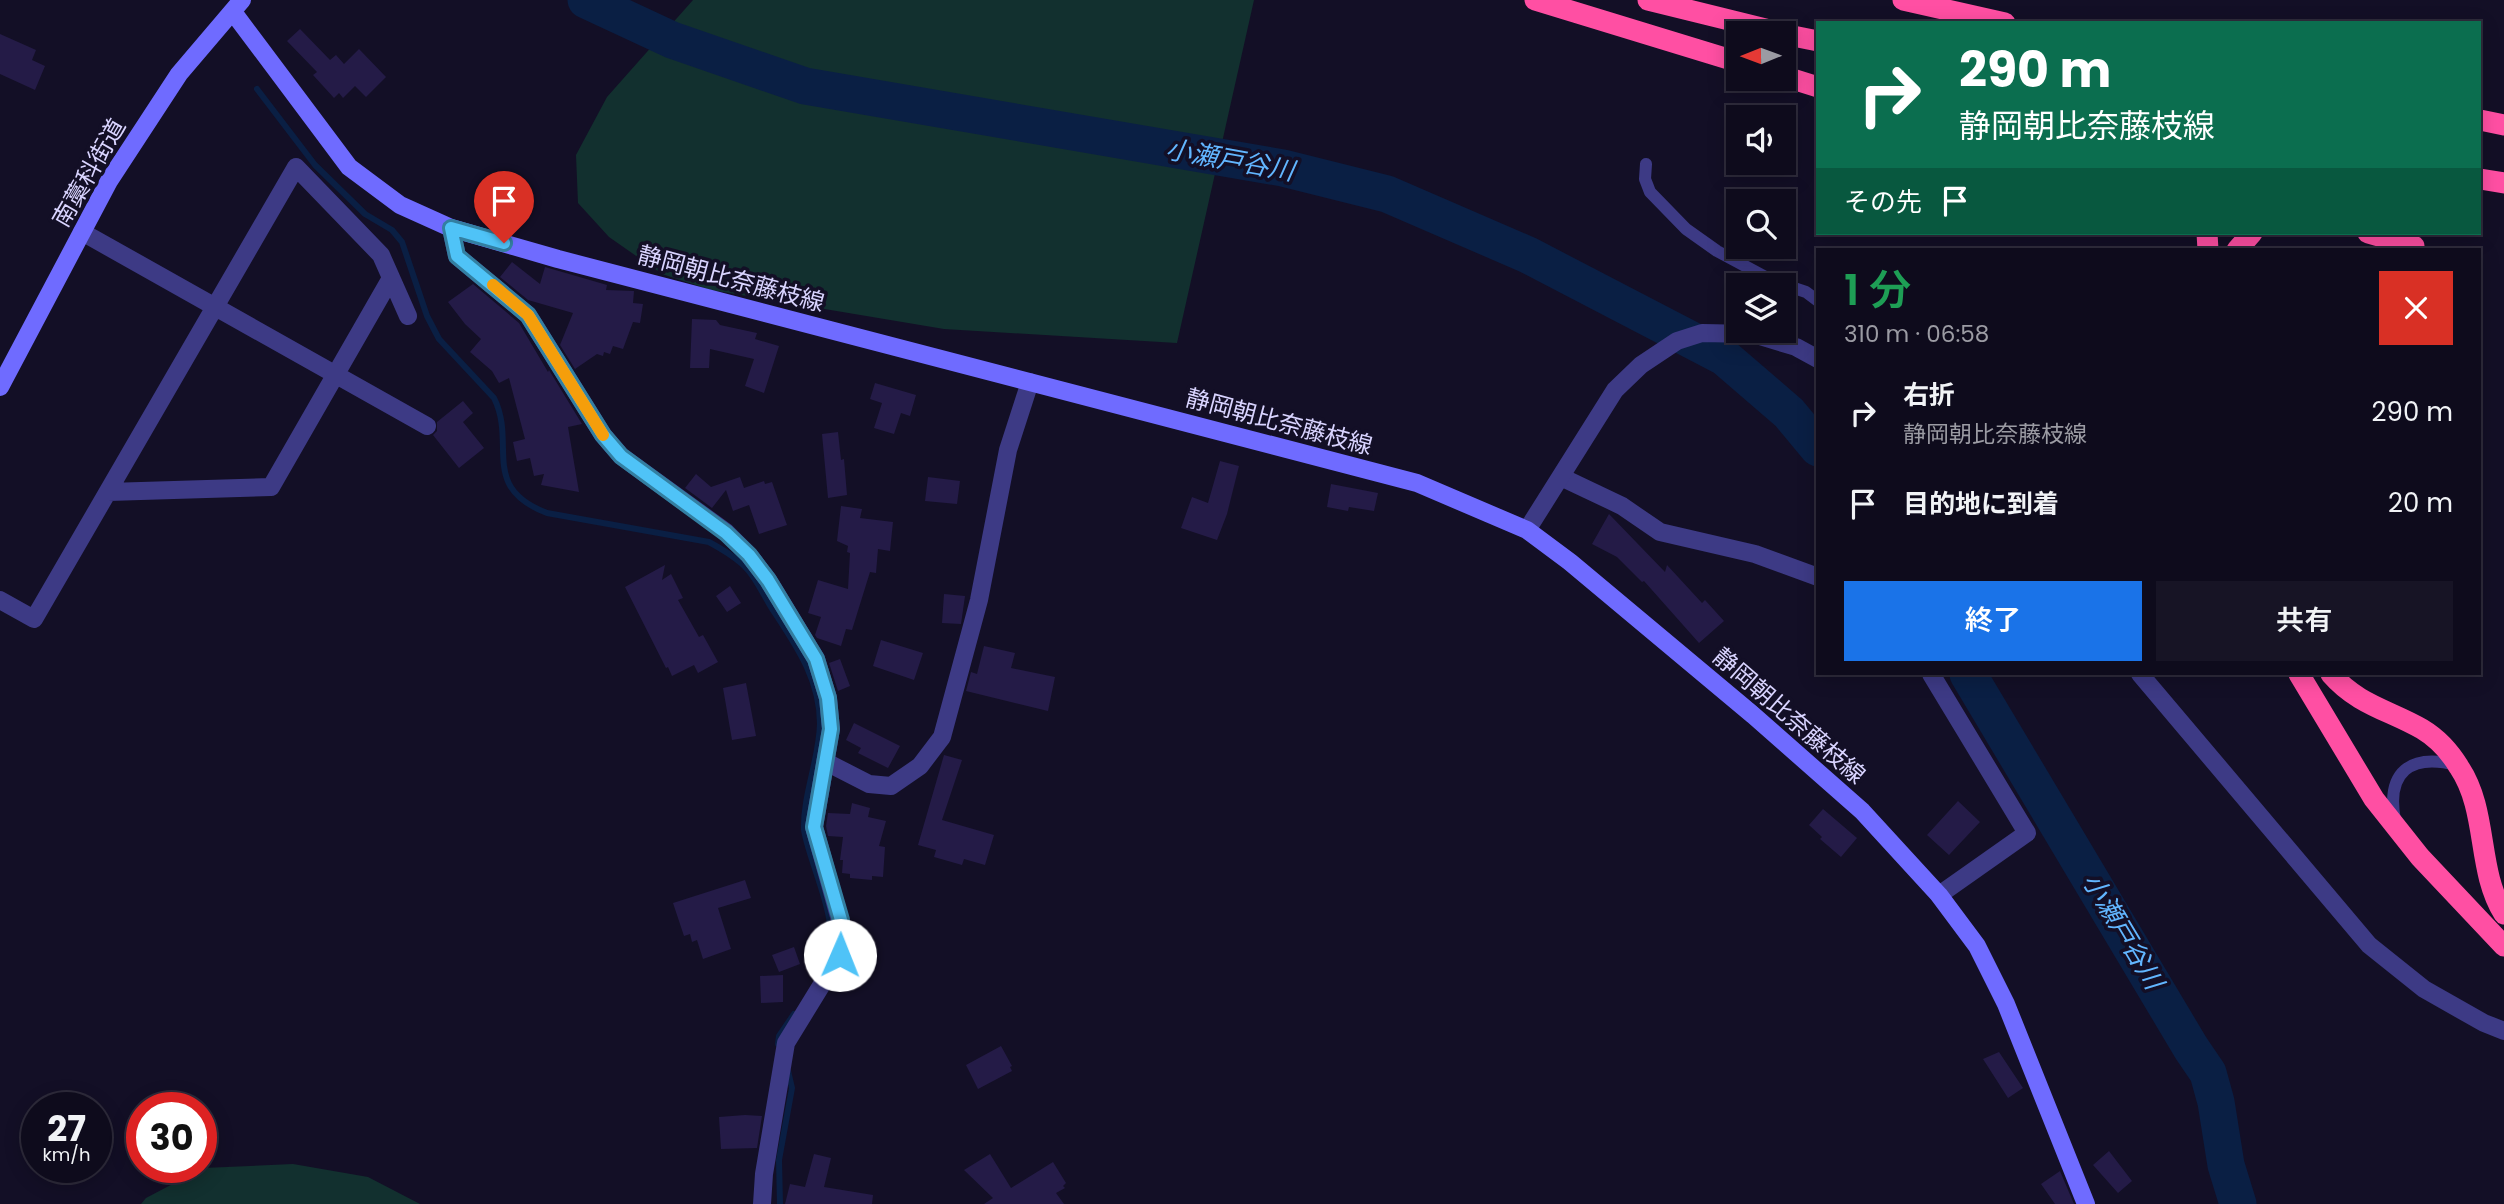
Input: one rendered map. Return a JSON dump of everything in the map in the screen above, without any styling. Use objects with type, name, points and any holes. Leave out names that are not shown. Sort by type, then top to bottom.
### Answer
[{"type":"highway","points":[[1535,0],[1726,58]]},
{"type":"highway","points":[[1648,0],[1734,21]]},
{"type":"highway","points":[[1903,0],[1996,21]]},
{"type":"highway","points":[[1796,36],[1816,41]]},
{"type":"highway","points":[[1796,80],[1816,86]]},
{"type":"highway","points":[[2481,120],[2504,125]]},
{"type":"highway","points":[[2481,178],[2504,183]]},
{"type":"highway","points":[[2375,235],[2414,246]]},
{"type":"highway","points":[[2300,675],[2374,799],[2397,831],[2504,946]]},
{"type":"highway","points":[[2333,675],[2348,691],[2364,702],[2422,729],[2440,743],[2458,765],[2470,785],[2478,810],[2491,886],[2504,914]]},
{"type":"main road","name":"静岡朝比奈藤枝線","points":[[234,4],[349,167],[400,205],[451,228],[558,259],[1417,483],[1527,530],[1570,562],[1852,802],[1939,895],[1976,946],[2006,1004],[2086,1204]]},
{"type":"main road","name":"南藁科街道","points":[[0,387],[109,181],[179,74],[234,4]]},
{"type":"street","points":[[0,600],[34,619],[296,167],[381,255],[408,316]]},
{"type":"street","points":[[451,228],[457,256],[528,315],[603,435],[621,456],[726,533],[749,555],[768,580],[816,659],[828,698],[831,729],[814,827],[841,920],[840,955],[786,1044],[764,1174],[762,1204]]},
{"type":"street","points":[[82,232],[427,426]]},
{"type":"street","points":[[108,492],[271,487],[391,278]]},
{"type":"street","points":[[1527,530],[1615,390],[1653,356],[1677,341],[1702,333],[1752,334],[1796,347],[1816,358]]},
{"type":"street","points":[[826,762],[869,784],[891,786],[920,766],[942,737],[979,600],[1008,450],[1030,382]]},
{"type":"street","points":[[1561,477],[1622,506],[1660,532],[1755,554],[1816,576]]},
{"type":"street","points":[[1932,675],[2027,833],[1939,895]]},
{"type":"street","points":[[2141,675],[2369,945],[2424,989],[2484,1023],[2504,1031]]},
{"type":"lane","points":[[1646,164],[1645,179],[1650,192],[1686,229],[1717,251],[1773,281],[1806,292],[1816,300]]},
{"type":"lane","points":[[2397,831],[2392,800],[2393,788],[2400,776],[2409,768],[2429,761],[2458,765]]},
{"type":"green space","points":[[693,0],[1254,0],[1177,343],[944,329],[711,290],[662,274],[609,237],[578,203],[576,155],[607,97]]},
{"type":"green space","points":[[293,1164],[368,1177],[420,1204],[141,1204],[146,1198],[174,1183],[217,1183],[217,1167]]},
{"type":"building","points":[[300,29],[330,60],[336,55],[344,64],[359,49],[386,77],[366,97],[355,86],[343,98],[339,93],[334,98],[313,75],[317,72],[287,41]]},
{"type":"building","points":[[0,34],[36,50],[32,60],[45,66],[35,90],[0,74]]},
{"type":"building","points":[[512,262],[540,284],[545,267],[607,285],[606,290],[634,291],[633,303],[643,304],[640,323],[633,322],[623,349],[613,346],[610,354],[597,354],[575,369],[560,345],[573,313],[528,300],[500,277]]},
{"type":"building","points":[[473,284],[519,323],[582,424],[568,427],[579,492],[541,485],[544,474],[534,476],[530,458],[517,461],[513,442],[525,439],[509,378],[499,383],[492,371],[470,352],[481,339],[448,302]]},
{"type":"building","points":[[692,319],[716,320],[720,325],[757,333],[755,339],[779,346],[764,393],[745,386],[754,359],[710,349],[709,368],[690,368]]},
{"type":"building","points":[[875,383],[916,395],[910,416],[901,413],[894,434],[874,428],[882,403],[870,399]]},
{"type":"building","points":[[463,401],[473,413],[463,422],[484,448],[459,468],[433,435],[437,431],[437,422]]},
{"type":"building","points":[[838,432],[841,460],[844,459],[847,495],[828,498],[822,434]]},
{"type":"building","points":[[1220,461],[1239,466],[1227,514],[1217,540],[1181,528],[1192,497],[1208,503]]},
{"type":"building","points":[[696,474],[711,487],[740,477],[744,488],[764,481],[765,484],[772,482],[787,525],[759,534],[749,505],[733,511],[726,490],[712,508],[685,488]]},
{"type":"building","points":[[928,477],[960,481],[957,504],[925,501]]},
{"type":"building","points":[[1331,484],[1378,493],[1374,511],[1349,507],[1348,511],[1327,507]]},
{"type":"building","points":[[841,506],[862,509],[860,518],[893,522],[890,551],[878,549],[876,573],[870,572],[852,630],[846,629],[841,646],[817,638],[815,635],[821,617],[808,613],[818,580],[848,589],[850,553],[847,552],[848,546],[837,541]]},
{"type":"building","points":[[1609,514],[1665,572],[1667,565],[1702,603],[1705,600],[1724,621],[1699,643],[1644,581],[1617,557],[1592,544]]},
{"type":"building","points":[[665,565],[662,580],[671,574],[683,598],[678,600],[699,637],[703,635],[718,662],[698,673],[694,665],[672,676],[625,587]]},
{"type":"building","points":[[730,586],[741,603],[727,612],[716,596]]},
{"type":"building","points":[[944,594],[965,596],[961,624],[942,623]]},
{"type":"building","points":[[881,640],[923,653],[914,680],[873,666]]},
{"type":"building","points":[[984,646],[1015,653],[1011,668],[1055,677],[1048,711],[966,691],[971,672],[977,674]]},
{"type":"building","points":[[840,659],[850,686],[838,691],[829,663]]},
{"type":"building","points":[[746,683],[756,736],[732,740],[723,688]]},
{"type":"building","points":[[854,723],[900,746],[888,768],[858,753],[861,748],[846,740]]},
{"type":"building","points":[[944,755],[962,760],[942,820],[994,835],[985,865],[964,859],[962,865],[934,857],[936,850],[918,845]]},
{"type":"building","points":[[1958,801],[1980,822],[1949,855],[1927,835]]},
{"type":"building","points":[[852,803],[870,808],[868,817],[886,821],[879,846],[885,847],[883,877],[872,876],[872,880],[850,878],[850,874],[842,873],[843,860],[840,860],[843,837],[828,836],[826,826],[828,813],[850,814]]},
{"type":"building","points":[[1823,809],[1857,838],[1841,857],[1820,839],[1822,837],[1809,825]]},
{"type":"building","points":[[745,880],[751,898],[718,908],[731,949],[703,959],[697,940],[692,942],[690,934],[684,936],[673,903]]},
{"type":"building","points":[[794,947],[800,964],[779,972],[772,955]]},
{"type":"building","points":[[783,975],[783,1002],[761,1003],[760,976]]},
{"type":"building","points":[[1001,1046],[1012,1071],[978,1089],[966,1065]]},
{"type":"building","points":[[1999,1052],[2023,1088],[2008,1098],[1983,1059]]},
{"type":"building","points":[[762,1116],[757,1148],[721,1149],[719,1117]]},
{"type":"building","points":[[2109,1151],[2132,1181],[2118,1193],[2093,1165]]},
{"type":"building","points":[[814,1154],[831,1158],[824,1187],[873,1195],[872,1204],[785,1204],[790,1184],[805,1187]]},
{"type":"building","points":[[990,1154],[1011,1188],[1053,1162],[1066,1183],[1063,1186],[1065,1188],[1056,1193],[1064,1204],[984,1204],[993,1198],[964,1170]]},
{"type":"building","points":[[2060,1171],[2074,1204],[2055,1204],[2041,1184]]},
{"type":"waterway","name":"小瀬戸谷川","points":[[586,0],[672,40],[805,86],[1283,168],[1387,194],[1528,255],[1724,357],[1789,413],[1816,446]]},
{"type":"waterway","points":[[257,89],[315,165],[365,214],[392,230],[402,242],[427,316],[439,339],[494,398],[500,415],[506,477],[513,491],[526,502],[547,513],[709,542],[746,567],[754,578],[797,648],[811,677],[819,707],[819,737],[806,803],[804,830],[831,931],[826,963]]},
{"type":"waterway","name":"小瀬戸谷川","points":[[1969,675],[2208,1073],[2216,1102],[2226,1165],[2238,1204]]},
{"type":"waterway","points":[[778,1044],[779,1036],[794,1014]]},
{"type":"waterway","points":[[780,1204],[779,1160],[792,1088],[788,1071]]},
{"type":"slow traffic","points":[[493,285],[528,315],[603,435]]},
{"type":"route","points":[[504,243],[451,228],[457,256],[528,315],[603,435],[621,456],[726,533],[749,555],[768,580],[816,659],[828,698],[831,729],[814,827],[841,920],[840,955]]}]
